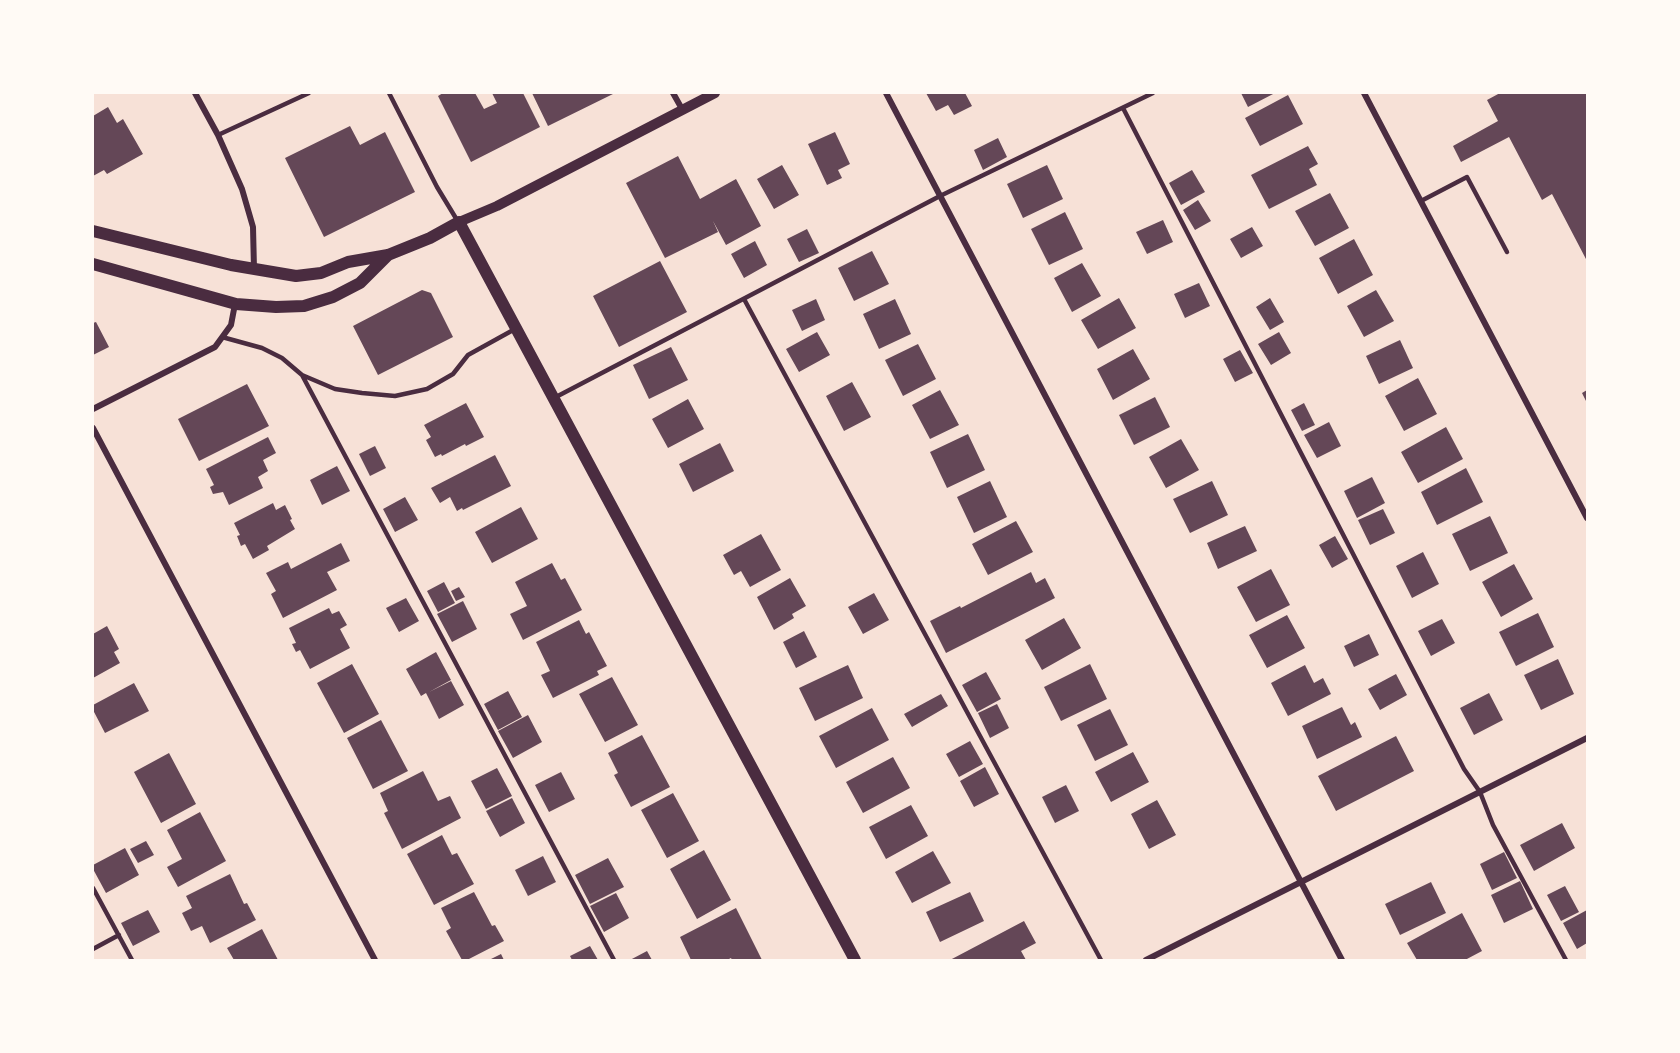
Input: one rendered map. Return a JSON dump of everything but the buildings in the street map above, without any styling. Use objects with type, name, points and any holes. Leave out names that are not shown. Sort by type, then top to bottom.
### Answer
[{"type":"main road","points":[[93,231],[254,269],[296,276],[321,273],[348,262],[388,255],[430,238],[459,222],[855,960]]},
{"type":"main road","points":[[93,264],[236,304],[276,307],[303,306],[333,297],[360,283],[388,255]]},
{"type":"street","points":[[195,93],[218,135],[242,189],[254,226],[254,269]]},
{"type":"street","points":[[674,93],[682,109]]},
{"type":"street","points":[[459,222],[497,206],[715,93]]},
{"type":"street","points":[[886,93],[1342,960]]},
{"type":"street","points":[[1365,93],[1587,518]]},
{"type":"street","points":[[93,409],[215,347],[231,325],[236,304]]},
{"type":"street","points":[[93,428],[375,960]]},
{"type":"street","points":[[1146,960],[1587,738]]},
{"type":"lane","points":[[218,135],[309,93]]},
{"type":"lane","points":[[389,93],[437,187],[459,222]]},
{"type":"lane","points":[[552,399],[940,196],[1153,93]]},
{"type":"lane","points":[[1123,108],[1458,759],[1480,792],[1493,825],[1566,960]]},
{"type":"lane","points":[[1421,201],[1467,177],[1508,252]]},
{"type":"lane","points":[[744,299],[1101,960]]},
{"type":"lane","points":[[222,337],[262,348],[282,358],[302,375],[335,389],[395,396],[427,390],[453,374],[468,355],[515,329]]},
{"type":"lane","points":[[302,375],[614,960]]},
{"type":"lane","points":[[93,888],[132,960]]},
{"type":"lane","points":[[93,949],[119,935]]}]
